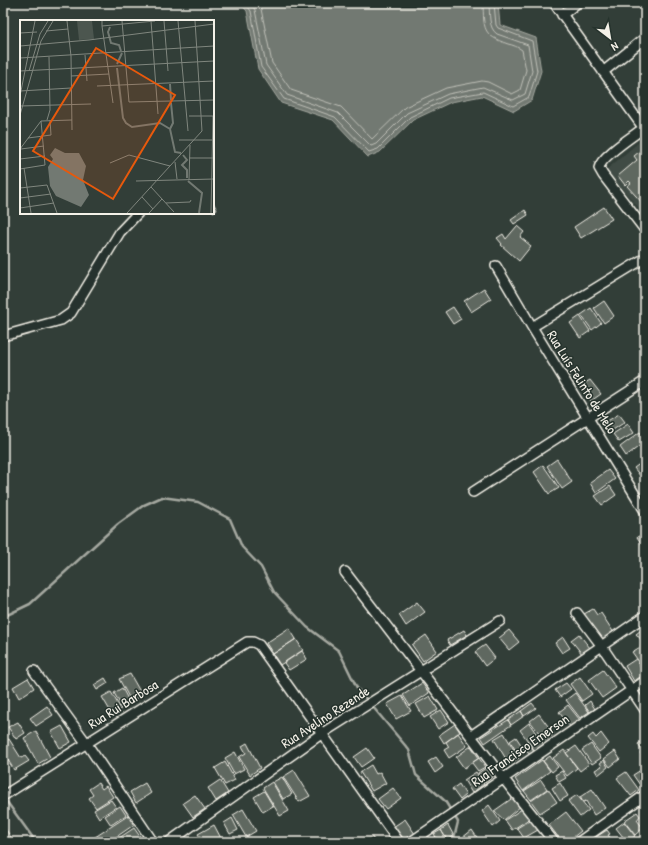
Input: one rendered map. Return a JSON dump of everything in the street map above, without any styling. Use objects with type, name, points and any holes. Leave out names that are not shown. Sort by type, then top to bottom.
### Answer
[{"type":"street","points":[[554,3],[645,128],[606,157],[599,168],[645,230]]},
{"type":"street","points":[[562,14],[577,3]]},
{"type":"street","points":[[603,72],[645,38]]},
{"type":"street","points":[[3,336],[61,320],[71,313],[120,232],[137,214]]},
{"type":"street","points":[[532,327],[645,258]]},
{"type":"street","name":"Rua Luís Felinto de Melo","points":[[496,266],[645,511]]},
{"type":"street","points":[[473,492],[645,381]]},
{"type":"street","points":[[345,572],[554,842]]},
{"type":"street","points":[[577,613],[601,645],[645,710]]},
{"type":"street","points":[[471,736],[645,616]]},
{"type":"street","name":"Rua Avelino Rezende","points":[[169,842],[321,734],[422,672],[500,621]]},
{"type":"street","name":"Rua Rui Barbosa","points":[[3,796],[247,642],[253,642],[259,645],[321,734]]},
{"type":"street","points":[[34,671],[87,744],[153,842]]},
{"type":"street","name":"Rua Francisco Emerson","points":[[411,842],[645,681]]},
{"type":"street","points":[[321,734],[399,842]]},
{"type":"street","points":[[579,842],[645,794]]},
{"type":"shaded area","points":[[644,138],[645,139],[645,215],[606,170]]},
{"type":"water","points":[[240,3],[498,3],[500,25],[536,38],[541,71],[532,100],[514,111],[482,96],[451,102],[413,120],[380,152],[368,157],[333,120],[281,103],[258,69],[247,11]]},
{"type":"building","points":[[645,147],[645,206],[627,186],[631,183],[629,181],[625,185],[618,176],[637,160],[634,156]]},
{"type":"building","points":[[214,204],[217,210],[214,212]]},
{"type":"building","points":[[604,207],[612,219],[581,238],[574,227]]},
{"type":"building","points":[[525,210],[528,215],[514,224],[511,220]]},
{"type":"building","points":[[517,226],[524,232],[520,237],[531,246],[519,261],[501,245],[502,244],[497,238],[503,234],[506,239]]},
{"type":"building","points":[[484,288],[491,299],[471,312],[464,301]]},
{"type":"building","points":[[604,301],[614,316],[604,323],[594,308]]},
{"type":"building","points":[[453,307],[461,319],[453,324],[445,312]]},
{"type":"building","points":[[591,308],[601,323],[592,330],[581,315]]},
{"type":"building","points":[[580,316],[590,331],[580,338],[570,323]]},
{"type":"building","points":[[590,380],[601,394],[591,401],[580,386]]},
{"type":"building","points":[[619,414],[625,422],[610,432],[604,423]]},
{"type":"building","points":[[628,424],[634,433],[619,442],[613,434]]},
{"type":"building","points":[[640,432],[643,437],[645,436],[645,442],[626,456],[620,447]]},
{"type":"building","points":[[557,459],[572,482],[562,489],[547,466]]},
{"type":"building","points":[[645,460],[645,474],[641,477],[634,468]]},
{"type":"building","points":[[543,465],[559,488],[549,494],[534,472]]},
{"type":"building","points":[[608,470],[615,479],[596,493],[590,483]]},
{"type":"building","points":[[645,477],[645,486],[641,480]]},
{"type":"building","points":[[610,486],[616,495],[602,505],[595,496]]},
{"type":"building","points":[[645,533],[645,545],[643,546],[637,537]]},
{"type":"building","points":[[417,602],[425,612],[406,626],[399,615]]},
{"type":"building","points":[[593,609],[597,615],[601,613],[614,633],[602,641],[584,614]]},
{"type":"building","points":[[645,627],[645,644],[636,634]]},
{"type":"building","points":[[289,628],[296,639],[273,654],[266,643]]},
{"type":"building","points":[[464,630],[467,635],[450,645],[447,640]]},
{"type":"building","points":[[509,630],[519,642],[509,650],[499,638]]},
{"type":"building","points":[[579,634],[590,648],[582,654],[571,640]]},
{"type":"building","points":[[426,635],[437,651],[423,661],[412,645]]},
{"type":"building","points":[[563,637],[570,648],[562,653],[555,643]]},
{"type":"building","points":[[296,639],[303,650],[280,665],[273,654]]},
{"type":"building","points":[[485,645],[495,658],[485,666],[475,652]]},
{"type":"building","points":[[642,646],[645,651],[645,670],[632,652]]},
{"type":"building","points":[[302,651],[307,659],[289,670],[284,663]]},
{"type":"building","points":[[636,659],[645,674],[634,681],[625,666]]},
{"type":"building","points":[[603,670],[616,688],[602,698],[589,680]]},
{"type":"building","points":[[130,674],[142,695],[131,701],[119,679]]},
{"type":"building","points":[[580,677],[592,694],[582,701],[570,684]]},
{"type":"building","points":[[28,678],[34,688],[19,698],[13,687]]},
{"type":"building","points":[[105,678],[108,683],[97,690],[94,685]]},
{"type":"building","points":[[422,683],[429,693],[410,706],[403,695]]},
{"type":"building","points":[[566,683],[571,689],[560,697],[555,690]]},
{"type":"building","points":[[122,688],[130,703],[122,707],[114,693]]},
{"type":"building","points":[[111,692],[121,709],[112,714],[102,697]]},
{"type":"building","points":[[575,693],[589,712],[580,718],[566,700]]},
{"type":"building","points":[[402,696],[411,711],[396,719],[387,704]]},
{"type":"building","points":[[430,696],[438,710],[424,718],[416,704]]},
{"type":"building","points":[[590,701],[595,709],[590,712],[585,705]]},
{"type":"building","points":[[532,703],[536,708],[524,716],[521,711]]},
{"type":"building","points":[[568,705],[580,720],[571,728],[559,712]]},
{"type":"building","points":[[47,706],[53,715],[36,726],[30,718]]},
{"type":"building","points":[[441,710],[449,722],[438,729],[430,717]]},
{"type":"building","points":[[521,711],[524,716],[511,725],[508,720]]},
{"type":"building","points":[[539,714],[554,734],[545,741],[530,721]]},
{"type":"building","points":[[508,720],[511,725],[485,743],[481,737]]},
{"type":"building","points":[[18,722],[25,733],[16,739],[8,727]]},
{"type":"building","points":[[529,723],[544,745],[535,751],[520,730]]},
{"type":"building","points":[[455,724],[460,732],[444,743],[439,735]]},
{"type":"building","points":[[62,726],[71,742],[60,748],[51,732]]},
{"type":"building","points":[[36,731],[50,757],[38,764],[24,738]]},
{"type":"building","points":[[458,733],[467,746],[449,758],[444,750],[449,747],[446,742]]},
{"type":"building","points":[[504,733],[519,758],[509,764],[494,739]]},
{"type":"building","points":[[601,733],[609,744],[599,752],[588,738],[593,734],[596,738]]},
{"type":"building","points":[[516,737],[526,752],[519,756],[510,741]]},
{"type":"building","points":[[9,739],[21,758],[25,756],[29,761],[14,770],[3,752],[3,742]]},
{"type":"building","points":[[645,739],[645,755],[643,756],[640,753],[642,751],[638,744]]},
{"type":"building","points":[[527,741],[535,752],[530,755],[522,745]]},
{"type":"building","points":[[247,743],[260,768],[250,775],[239,757],[246,753],[242,746]]},
{"type":"building","points":[[591,744],[601,758],[592,764],[582,750]]},
{"type":"building","points":[[471,746],[479,758],[464,768],[456,757]]},
{"type":"building","points":[[576,746],[589,764],[580,771],[566,753]]},
{"type":"building","points":[[367,748],[374,758],[361,767],[354,757]]},
{"type":"building","points":[[564,750],[577,768],[567,776],[553,758]]},
{"type":"building","points":[[615,751],[620,759],[610,767],[604,759]]},
{"type":"building","points":[[235,752],[244,769],[234,774],[225,758]]},
{"type":"building","points":[[550,756],[558,767],[552,772],[543,761]]},
{"type":"building","points":[[436,757],[443,767],[435,773],[428,762]]},
{"type":"building","points":[[479,758],[485,767],[478,771],[472,763]]},
{"type":"building","points":[[542,760],[550,771],[523,791],[515,779]]},
{"type":"building","points":[[604,760],[608,767],[598,775],[595,770],[602,766],[600,763]]},
{"type":"building","points":[[225,762],[235,780],[225,785],[215,768]]},
{"type":"building","points":[[371,765],[376,774],[380,772],[386,783],[372,791],[360,772]]},
{"type":"building","points":[[487,767],[493,777],[485,783],[478,773]]},
{"type":"building","points":[[294,770],[310,796],[299,802],[283,777]]},
{"type":"building","points":[[641,770],[645,777],[645,786],[642,788],[633,775]]},
{"type":"building","points":[[562,771],[566,778],[559,782],[555,775]]},
{"type":"building","points":[[476,772],[484,784],[472,793],[464,780]]},
{"type":"building","points":[[626,772],[639,790],[631,796],[617,778]]},
{"type":"building","points":[[282,777],[292,794],[283,799],[273,782]]},
{"type":"building","points":[[220,780],[228,793],[216,801],[208,788]]},
{"type":"building","points":[[541,780],[547,789],[531,800],[524,791]]},
{"type":"building","points":[[272,782],[289,811],[280,816],[263,788]]},
{"type":"building","points":[[98,783],[102,789],[106,786],[113,797],[96,808],[89,798],[93,795],[89,789]]},
{"type":"building","points":[[145,783],[151,793],[136,803],[130,792]]},
{"type":"building","points":[[560,783],[568,796],[560,801],[552,788]]},
{"type":"building","points":[[459,784],[466,795],[460,800],[452,789]]},
{"type":"building","points":[[393,788],[401,798],[386,809],[378,799]]},
{"type":"building","points":[[548,789],[557,802],[540,813],[531,801]]},
{"type":"building","points":[[592,789],[605,808],[594,815],[586,801],[583,802],[580,797]]},
{"type":"building","points":[[264,791],[273,806],[263,812],[254,797]]},
{"type":"building","points":[[195,795],[205,809],[193,817],[183,803]]},
{"type":"building","points":[[577,795],[589,810],[580,817],[568,801]]},
{"type":"building","points":[[514,797],[521,806],[504,820],[494,811]]},
{"type":"building","points":[[111,800],[116,807],[99,818],[94,810]]},
{"type":"building","points":[[489,805],[500,821],[493,827],[482,811]]},
{"type":"building","points":[[120,806],[126,815],[111,825],[105,816]]},
{"type":"building","points":[[243,809],[256,831],[246,837],[233,815]]},
{"type":"building","points":[[522,809],[529,819],[512,830],[505,820]]},
{"type":"building","points":[[566,812],[581,831],[567,842],[562,842],[549,825]]},
{"type":"building","points":[[637,812],[640,816],[637,820],[643,828],[635,835],[624,821]]},
{"type":"building","points":[[129,815],[135,824],[109,842],[89,841]]},
{"type":"building","points":[[232,818],[238,830],[230,834],[224,823]]},
{"type":"building","points":[[405,819],[415,834],[403,842],[393,827]]},
{"type":"building","points":[[530,820],[538,830],[524,838],[517,828]]},
{"type":"building","points":[[624,822],[635,836],[627,842],[616,828]]},
{"type":"building","points":[[3,825],[14,842],[4,842]]},
{"type":"building","points":[[214,825],[223,842],[203,842],[198,834]]},
{"type":"building","points":[[448,825],[454,836],[447,840],[441,830]]},
{"type":"building","points":[[134,828],[141,838],[135,842],[113,842]]},
{"type":"building","points":[[441,830],[447,840],[445,842],[439,842],[434,834]]},
{"type":"building","points":[[472,830],[480,842],[466,842],[462,838]]},
{"type":"building","points":[[607,830],[610,834],[608,835],[613,842],[600,842],[596,837]]},
{"type":"building","points":[[342,836],[345,842],[332,842]]},
{"type":"building","points":[[372,837],[375,842],[364,842]]},
{"type":"building","points":[[435,837],[439,842],[429,842],[429,841]]},
{"type":"building","points":[[540,837],[544,842],[532,842]]},
{"type":"waterway","points":[[3,617],[30,604],[118,524],[144,505],[162,497],[198,502],[230,519],[242,547],[261,567],[274,592],[307,627],[339,651],[357,688],[409,750],[416,775],[445,801],[458,822],[453,842]]},
{"type":"waterway","points":[[7,802],[36,842]]}]
